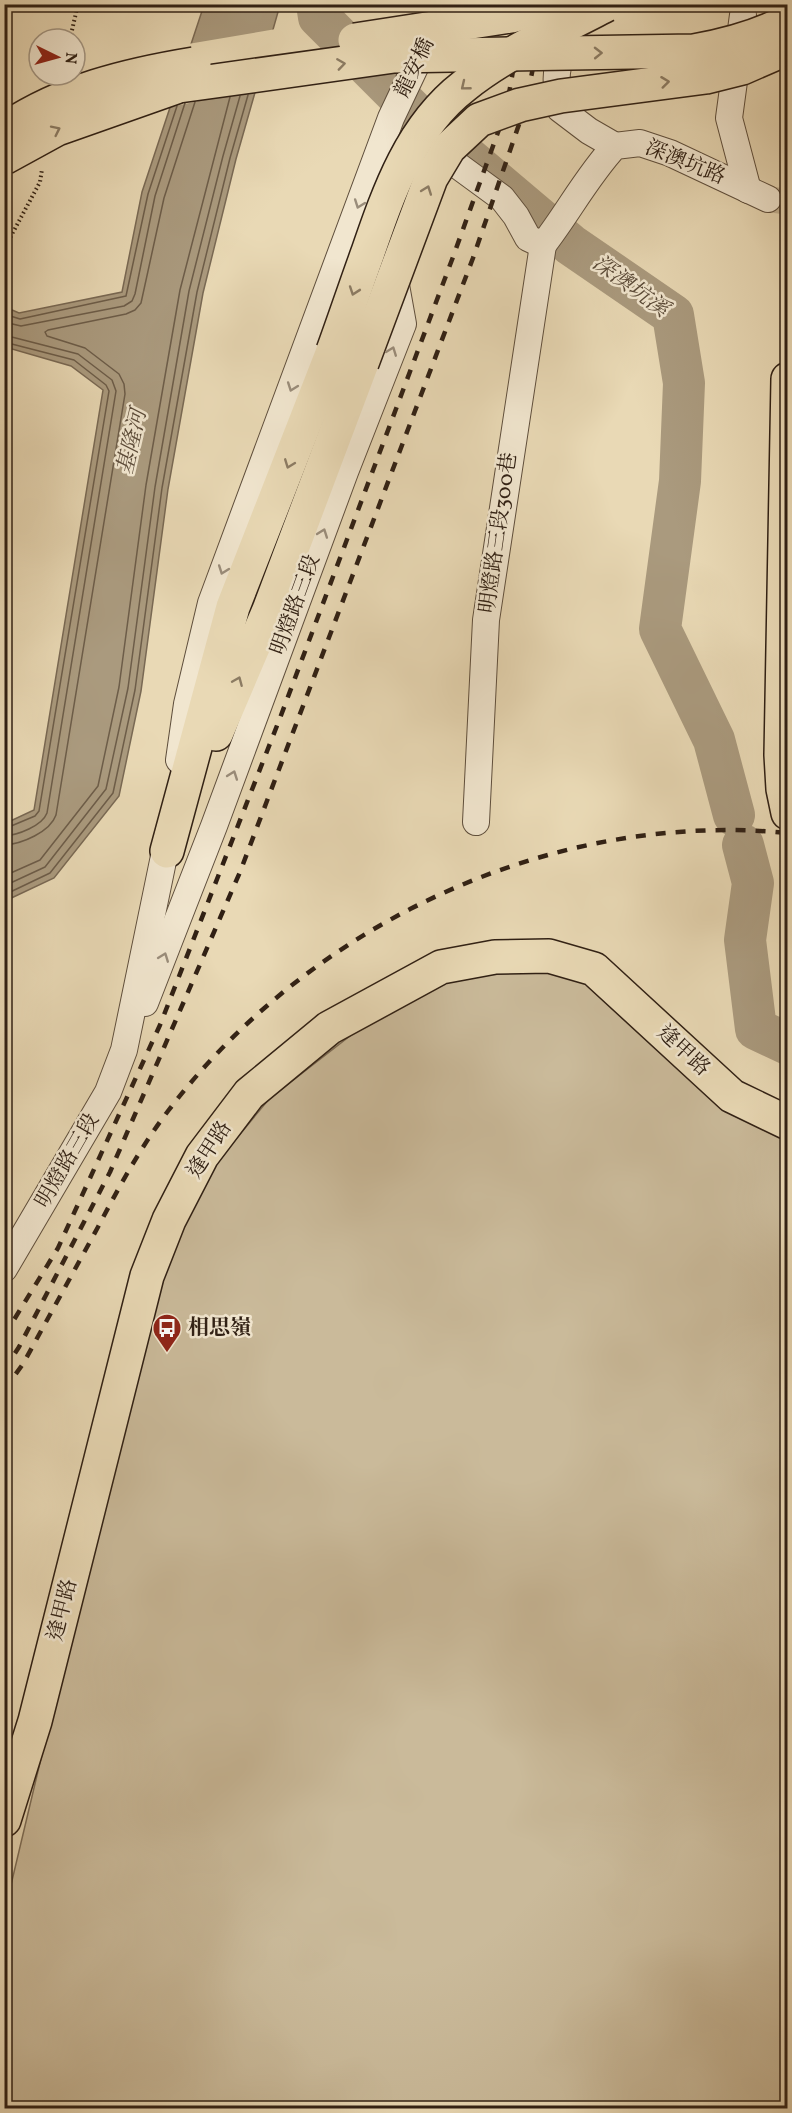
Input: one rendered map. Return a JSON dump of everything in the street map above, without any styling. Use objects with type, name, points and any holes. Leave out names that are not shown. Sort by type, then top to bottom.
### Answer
[{"type":"main road","points":[[4,130],[58,100],[103,83],[156,70],[511,16],[554,4]]},
{"type":"main road","points":[[166,851],[269,610],[348,357],[391,190],[405,157],[422,129],[444,103],[489,68],[607,5]]},
{"type":"main road","points":[[4,158],[57,129],[179,86],[394,56],[694,51],[729,45],[771,30],[788,21]]},
{"type":"main road","points":[[348,357],[431,178],[449,148],[479,120],[520,105],[561,96],[706,76],[741,68],[788,48]]},
{"type":"main road","points":[[788,379],[781,755],[783,789],[788,813]]},
{"type":"main road","name":"逢甲路","points":[[4,1820],[35,1721],[147,1276],[169,1220],[202,1156],[249,1094],[330,1028],[441,967],[495,957],[549,956],[594,969],[732,1096],[788,1123]]},
{"type":"street","points":[[586,4],[562,52],[555,81],[560,109],[589,131],[615,146]]},
{"type":"street","name":"龍安橋","points":[[391,117],[441,12]]},
{"type":"street","name":"深澳坑路","points":[[543,245],[563,220],[601,161],[615,146],[640,143],[670,153],[758,195],[729,118],[743,15]]},
{"type":"street","points":[[391,117],[403,124],[444,158],[502,198],[516,216],[528,238],[543,245]]},
{"type":"street","name":"明燈路三段","points":[[124,1050],[166,851],[187,704],[211,603],[391,117]]},
{"type":"street","name":"明燈路三段","points":[[4,1269],[108,1092],[167,951],[403,324],[391,260],[379,149]]},
{"type":"street","points":[[343,248],[372,235],[382,239],[391,260]]},
{"type":"street","name":"明燈路三段300巷","points":[[476,822],[486,620],[543,245]]},
{"type":"path","points":[[73,27],[78,4]]},
{"type":"shaded area","points":[[554,952],[787,1127],[787,2108],[5,2108],[5,1910],[169,1220],[269,1099],[432,972]]},
{"type":"water","name":"基隆河","points":[[204,5],[280,5],[236,159],[203,293],[168,489],[141,691],[119,796],[54,878],[5,901],[4,824],[34,810],[103,390],[71,366],[5,347],[5,307],[19,313],[122,292],[142,192]]},
{"type":"pier","points":[[276,29],[258,92],[222,96],[166,108],[188,44]]},
{"type":"waterway","name":"深澳坑溪","points":[[317,4],[319,17],[415,113],[571,245],[673,315],[684,383],[680,481],[660,629],[714,740],[734,815]]},
{"type":"waterway","name":"深澳坑溪","points":[[743,845],[753,883],[745,940],[756,1029],[788,1044]]},
{"type":"tunnel","points":[[768,199],[788,202]]},
{"type":"railway","points":[[4,1336],[58,1248],[160,1025],[280,718],[506,110],[525,4]]},
{"type":"railway","points":[[4,1370],[19,1347],[110,1172],[240,872],[473,258],[525,107],[546,4]]},
{"type":"railway","points":[[4,1390],[23,1364],[122,1182],[158,1125],[226,1044],[292,985],[364,935],[443,893],[526,862],[612,840],[699,831],[788,833]]},
{"type":"place","name":"相思嶺","points":[[167,1354]]}]
